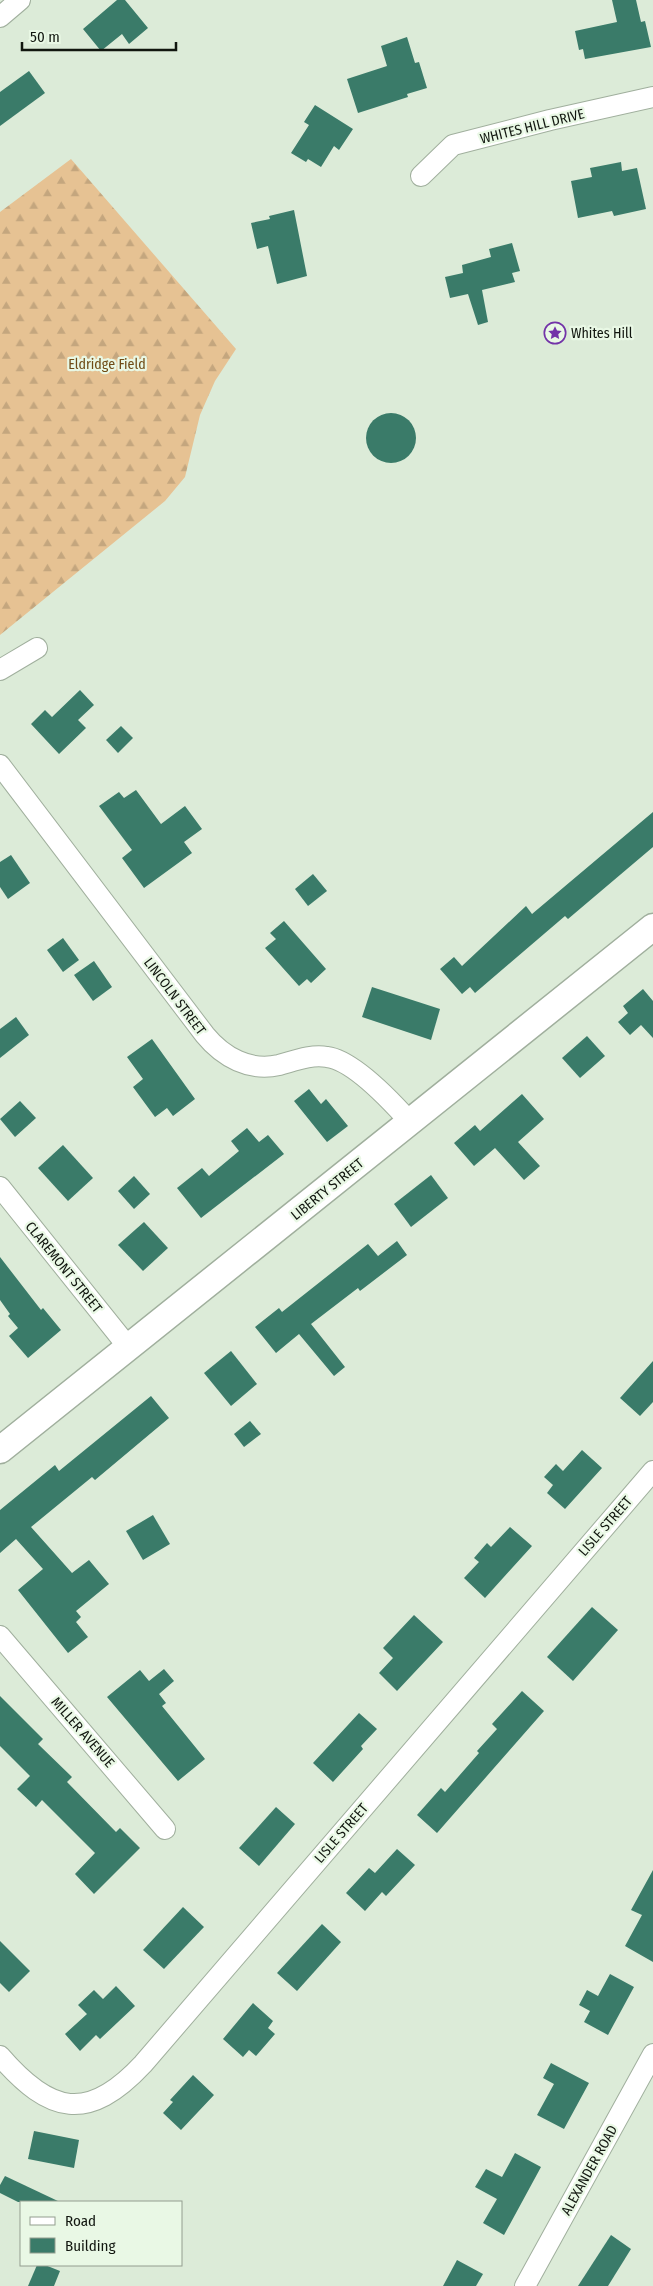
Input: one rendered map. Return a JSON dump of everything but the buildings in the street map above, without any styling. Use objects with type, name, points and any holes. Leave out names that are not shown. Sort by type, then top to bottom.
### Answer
[{"type":"main road","name":"LIBERTY STREET","points":[[0,1450],[653,927]]},
{"type":"street","points":[[0,17],[20,0]]},
{"type":"street","name":"WHITES HILL DRIVE","points":[[422,176],[453,146],[550,120],[653,97]]},
{"type":"street","points":[[0,670],[37,648]]},
{"type":"street","name":"LINCOLN STREET","points":[[0,765],[205,1035],[220,1051],[241,1063],[263,1067],[319,1056],[338,1060],[359,1074],[410,1122]]},
{"type":"street","name":"CLAREMONT STREET","points":[[0,1187],[128,1348]]},
{"type":"street","name":"LISLE STREET","points":[[0,2056],[36,2092],[54,2102],[74,2105],[93,2101],[114,2091],[124,2083],[143,2064],[653,1471]]},
{"type":"street","name":"MILLER AVENUE","points":[[0,1636],[165,1829]]},
{"type":"street","name":"ALEXANDER ROAD","points":[[525,2286],[653,2054]]},
{"type":"green space","name":"Eldridge Field","points":[[71,159],[236,349],[215,381],[200,415],[185,477],[165,501],[0,635],[0,212]]},
{"type":"place","name":"Whites Hill","points":[[555,333]]}]
